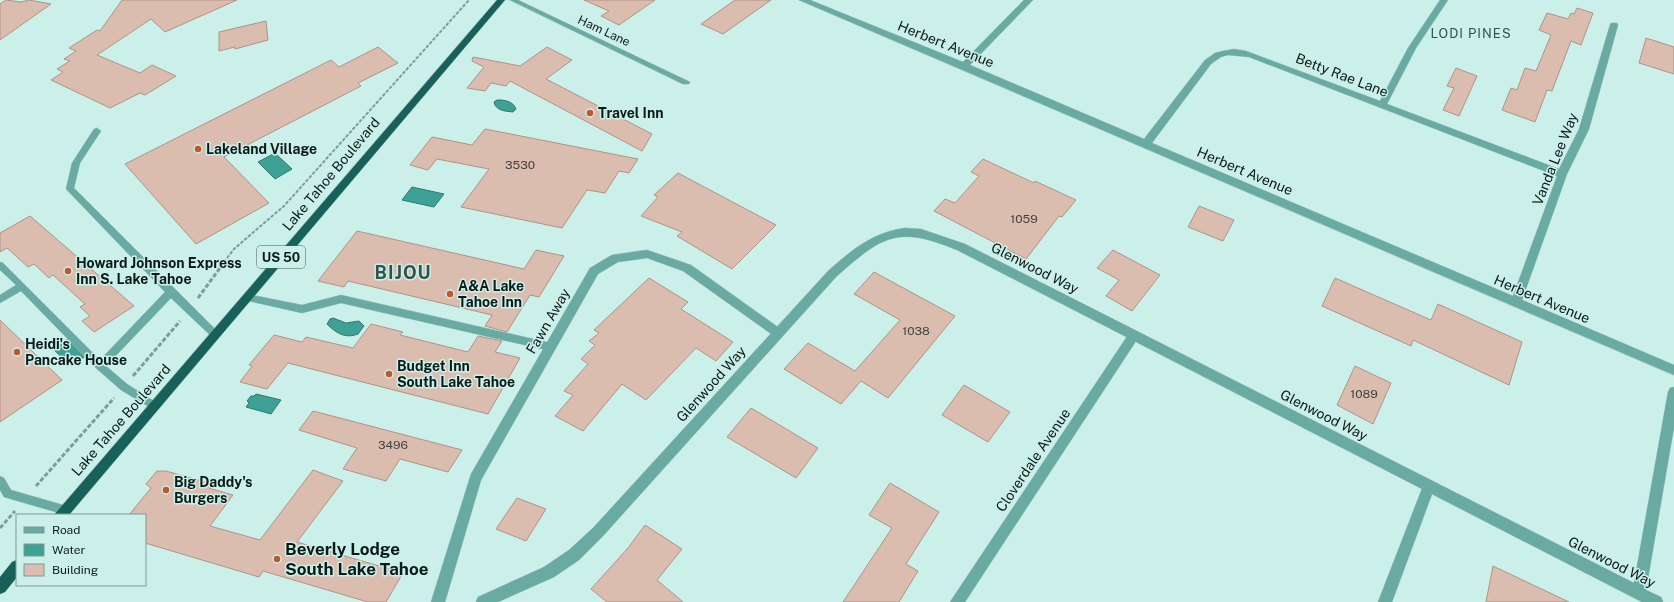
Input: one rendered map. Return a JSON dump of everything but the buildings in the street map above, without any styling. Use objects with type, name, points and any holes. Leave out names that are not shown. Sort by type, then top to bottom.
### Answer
[{"type":"highway","name":"Lake Tahoe Boulevard","points":[[63,512],[501,0]]},
{"type":"highway","points":[[0,587],[16,568]]},
{"type":"street","points":[[964,66],[1030,0]]},
{"type":"street","points":[[1382,105],[1412,48],[1444,0]]},
{"type":"street","name":"Herbert Avenue","points":[[809,1],[1674,370]]},
{"type":"street","name":"Vanda Lee Way","points":[[1516,302],[1562,174],[1584,128],[1614,25]]},
{"type":"street","name":"Betty Rae Lane","points":[[1146,144],[1208,62],[1222,53],[1232,51],[1252,55],[1562,174]]},
{"type":"street","name":"Glenwood Way","points":[[483,602],[549,572],[574,555],[598,532],[832,274],[853,254],[872,242],[893,232],[912,230],[934,235],[961,247],[1429,486],[1638,598],[1656,602]]},
{"type":"street","name":"Fawn Away","points":[[438,602],[475,478],[594,271],[616,258],[647,254],[687,268],[778,334]]},
{"type":"street","name":"Cloverdale Avenue","points":[[957,602],[1134,335]]},
{"type":"street","points":[[1638,598],[1674,392]]},
{"type":"street","points":[[1385,602],[1429,486]]},
{"type":"lane","name":"Ham Lane","points":[[513,0],[686,82]]},
{"type":"lane","points":[[97,131],[76,163],[70,189],[171,292],[215,334]]},
{"type":"lane","points":[[0,265],[100,366],[124,387],[154,406]]},
{"type":"lane","points":[[0,299],[22,286]]},
{"type":"lane","points":[[100,366],[171,292]]},
{"type":"lane","points":[[247,298],[302,309],[341,299],[551,347]]},
{"type":"lane","points":[[0,481],[8,494],[63,512]]},
{"type":"path","points":[[135,373],[190,309],[234,249],[284,206],[469,0]]},
{"type":"path","points":[[31,492],[106,407]]},
{"type":"path","points":[[0,528],[11,515]]},
{"type":"water","points":[[497,100],[511,103],[516,109],[513,112],[499,109],[494,102]]},
{"type":"water","points":[[275,153],[292,169],[275,179],[258,162]]},
{"type":"water","points":[[412,187],[444,194],[434,207],[402,200]]},
{"type":"water","points":[[333,318],[346,323],[359,321],[364,326],[358,334],[349,336],[341,334],[327,324],[330,319]]},
{"type":"water","points":[[72,336],[90,353],[71,366],[53,349]]},
{"type":"water","points":[[256,394],[281,400],[271,414],[246,407],[249,403],[247,401],[251,396]]},
{"type":"place","name":"Travel Inn","points":[[590,113]]},
{"type":"place","name":"Lakeland Village","points":[[198,149]]},
{"type":"place","name":"Howard Johnson Express Inn S. Lake Tahoe","points":[[68,271]]},
{"type":"place","name":"A&A Lake Tahoe Inn","points":[[450,294]]},
{"type":"place","name":"Heidi's Pancake House","points":[[17,352]]},
{"type":"place","name":"Budget Inn South Lake Tahoe","points":[[389,374]]},
{"type":"place","name":"Big Daddy's Burgers","points":[[166,490]]},
{"type":"place","name":"Beverly Lodge South Lake Tahoe","points":[[277,559]]},
{"type":"district","name":"LODI PINES","points":[[1471,33]]},
{"type":"district","name":"BIJOU","points":[[403,272]]}]
